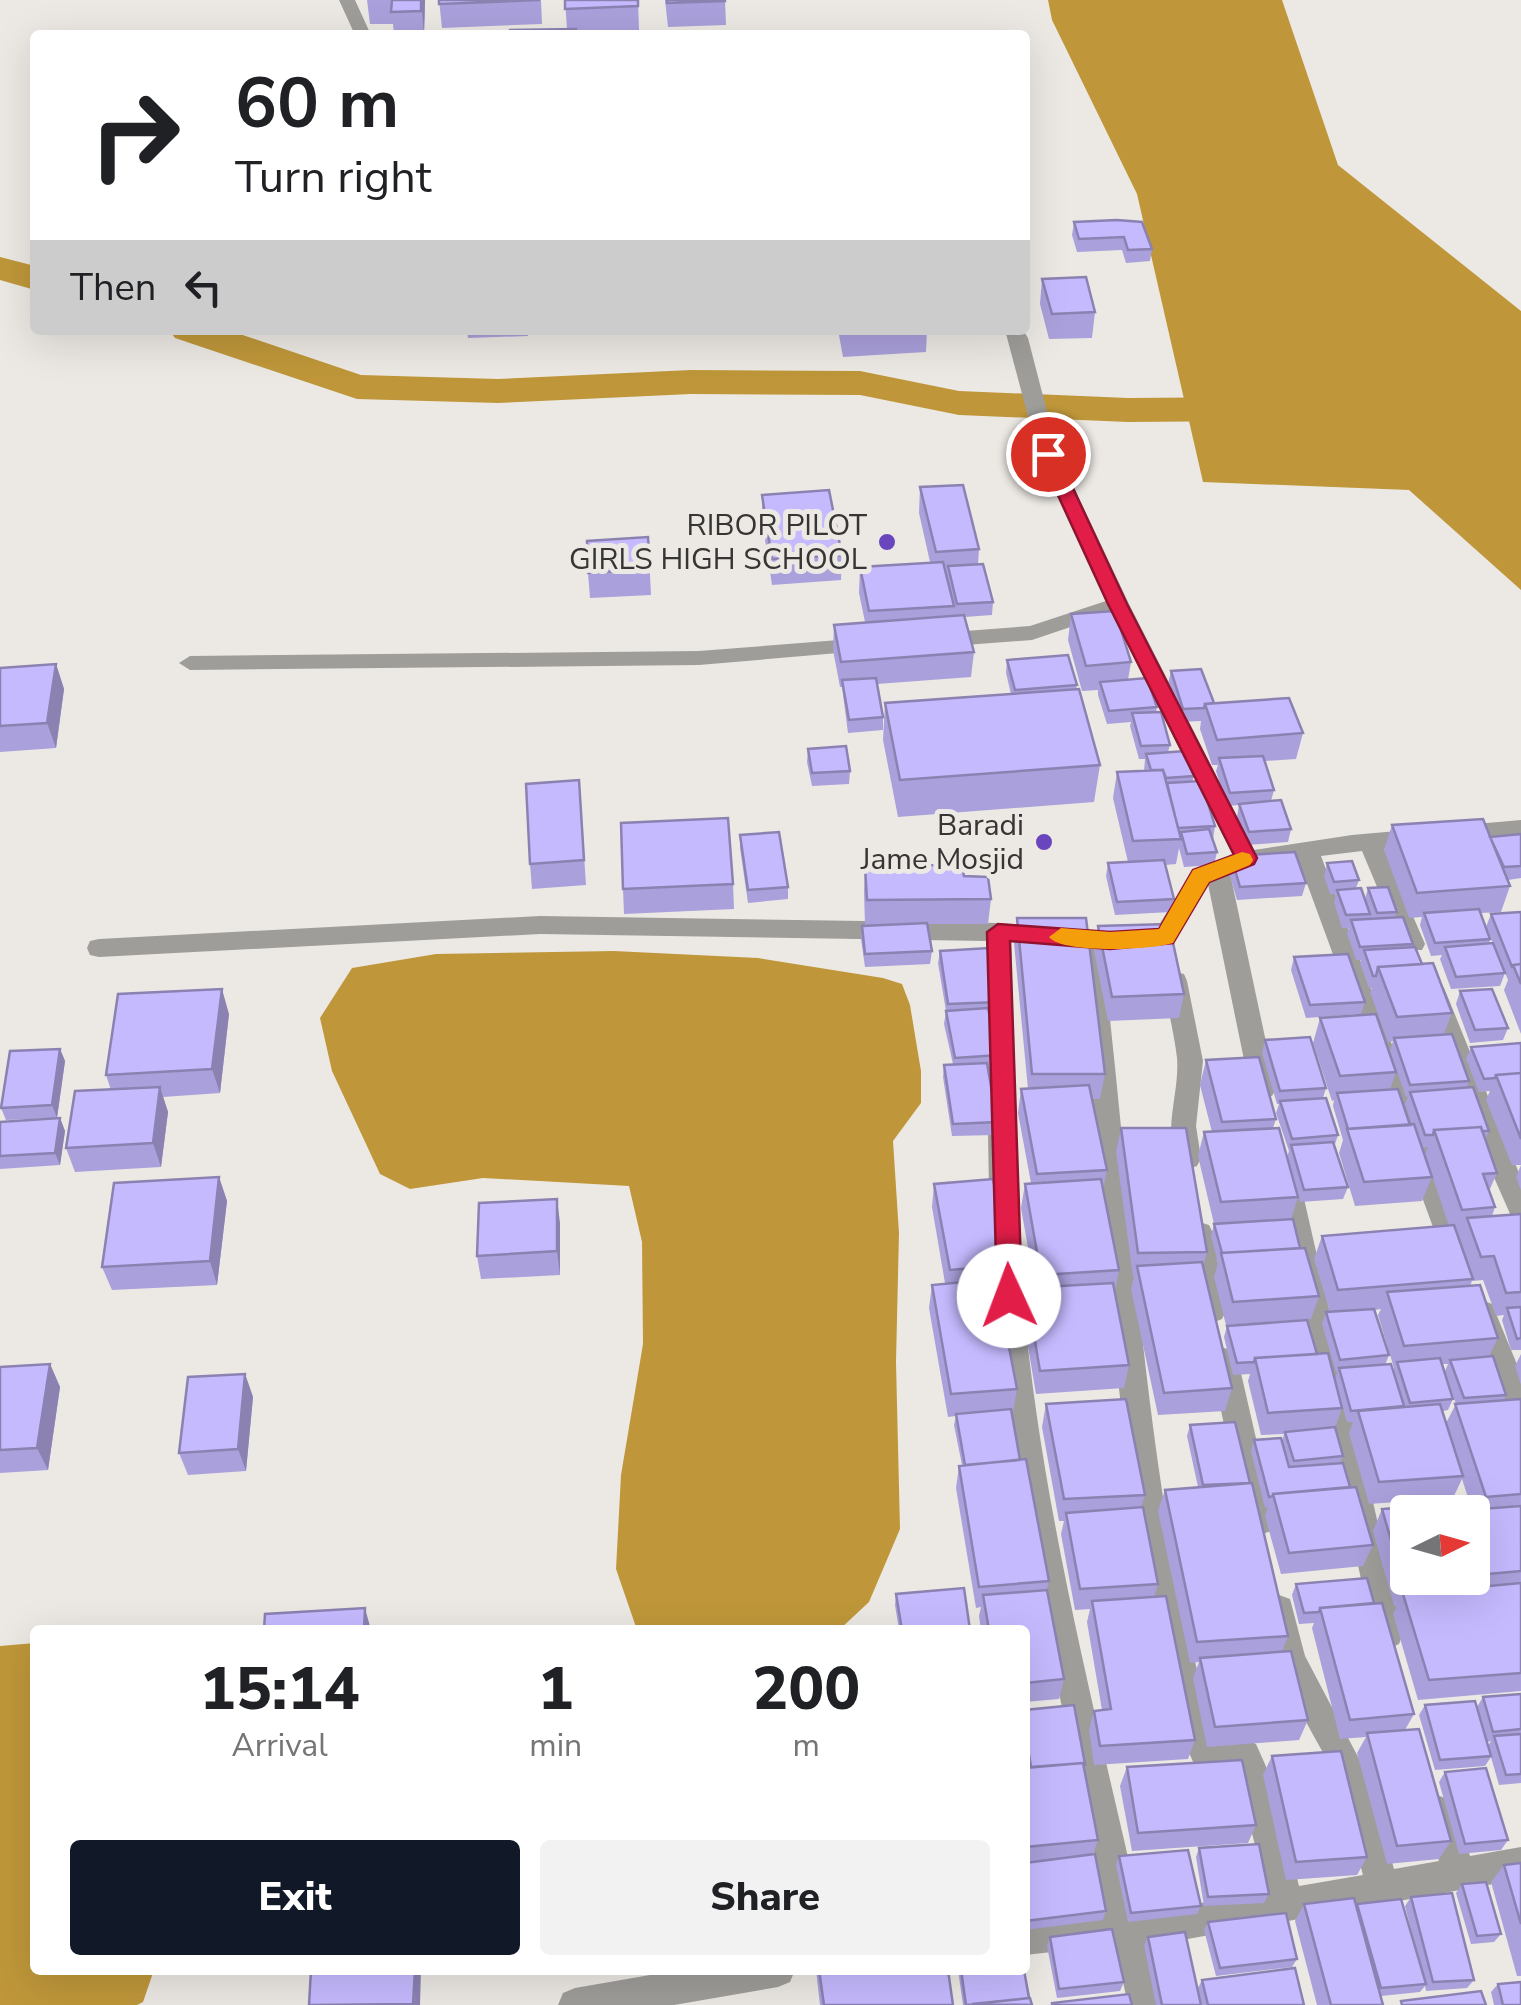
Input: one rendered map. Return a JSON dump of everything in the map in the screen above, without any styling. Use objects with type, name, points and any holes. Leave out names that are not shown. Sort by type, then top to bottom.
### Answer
[{"type":"street","points":[[347,0],[361,30]]},
{"type":"street","points":[[1016,335],[1048,454],[1118,604],[1246,858]]},
{"type":"street","points":[[921,641],[1032,632],[1118,604]]},
{"type":"street","points":[[190,663],[698,658],[884,644]]},
{"type":"street","points":[[1266,1546],[1210,1300],[1183,1126],[1190,1062],[1165,937],[1201,876],[1246,858],[1521,828]]},
{"type":"street","points":[[1370,843],[1521,1208]]},
{"type":"street","points":[[1307,850],[1433,1198],[1504,1359],[1521,1410]]},
{"type":"street","points":[[1218,868],[1271,1121]]},
{"type":"street","points":[[99,948],[540,925],[1165,937]]},
{"type":"street","points":[[998,932],[1009,1296],[1026,1436],[1053,1595],[1144,2005]]},
{"type":"street","points":[[1088,938],[1109,1112],[1124,1296],[1156,1548],[1196,1735],[1208,1759],[1244,1755],[1256,1780],[1287,1905]]},
{"type":"street","points":[[1281,1157],[1396,1671]]},
{"type":"street","points":[[1274,1584],[1290,1659],[1351,1774],[1383,1888]]},
{"type":"street","points":[[1433,1789],[1459,1874]]},
{"type":"street","points":[[1030,1938],[1126,1930],[1521,1863]]},
{"type":"street","points":[[575,2005],[749,1975]]},
{"type":"shaded area","points":[[1048,0],[1282,0],[1338,165],[1521,311],[1521,590],[1409,490],[1203,482],[1137,194],[1052,20]]},
{"type":"shaded area","points":[[614,951],[758,958],[902,984],[910,1005],[921,1071],[921,1103],[893,1141],[899,1233],[896,1362],[900,1529],[869,1602],[844,1625],[635,1625],[616,1569],[621,1475],[643,1344],[642,1242],[629,1186],[483,1178],[410,1189],[380,1174],[332,1071],[320,1018],[352,968],[436,954]]},
{"type":"shaded area","points":[[30,1643],[30,1975],[152,1975],[143,2002],[137,2005],[0,2005],[0,1646]]},
{"type":"building","points":[[392,0],[421,0],[421,11],[391,12]]},
{"type":"building","points":[[439,0],[540,0],[439,4]]},
{"type":"building","points":[[565,0],[638,0],[638,6],[565,9]]},
{"type":"building","points":[[725,0],[725,1],[667,3]]},
{"type":"building","points":[[1074,222],[1142,222],[1152,249],[1128,250],[1124,237],[1079,239]]},
{"type":"building","points":[[1086,277],[1095,312],[1052,314],[1042,279]]},
{"type":"building","points":[[963,485],[979,549],[936,552],[920,487]]},
{"type":"building","points":[[829,490],[842,555],[772,559],[762,495]]},
{"type":"building","points":[[648,537],[650,569],[588,573],[587,541]]},
{"type":"building","points":[[943,562],[954,606],[869,611],[860,567]]},
{"type":"building","points":[[983,564],[993,602],[957,604],[948,566]]},
{"type":"building","points":[[1115,611],[1131,662],[1086,666],[1071,614]]},
{"type":"building","points":[[964,615],[974,652],[841,662],[834,625]]},
{"type":"building","points":[[1068,655],[1077,685],[1015,690],[1007,660]]},
{"type":"building","points":[[56,664],[47,723],[0,726],[0,668]]},
{"type":"building","points":[[1201,669],[1214,703],[1205,704],[1204,708],[1183,709],[1171,671]]},
{"type":"building","points":[[876,678],[883,717],[849,720],[842,680]]},
{"type":"building","points":[[1147,678],[1157,707],[1109,711],[1100,682]]},
{"type":"building","points":[[1079,689],[1100,765],[900,780],[885,703]]},
{"type":"building","points":[[1289,698],[1303,733],[1217,740],[1205,704]]},
{"type":"building","points":[[1161,712],[1170,745],[1141,746],[1132,713]]},
{"type":"building","points":[[846,746],[850,771],[812,773],[808,749]]},
{"type":"building","points":[[1185,751],[1194,776],[1166,778],[1163,770],[1151,770],[1146,754]]},
{"type":"building","points":[[1263,756],[1274,790],[1230,793],[1219,758]]},
{"type":"building","points":[[1163,770],[1181,839],[1133,841],[1117,772]]},
{"type":"building","points":[[579,780],[584,860],[530,864],[526,784]]},
{"type":"building","points":[[1201,781],[1215,826],[1178,828],[1167,783]]},
{"type":"building","points":[[1281,800],[1291,829],[1249,832],[1239,804]]},
{"type":"building","points":[[728,818],[733,884],[623,889],[621,823]]},
{"type":"building","points":[[1483,819],[1510,886],[1417,893],[1392,825]]},
{"type":"building","points":[[1209,829],[1217,852],[1187,854],[1181,832]]},
{"type":"building","points":[[779,832],[788,887],[748,890],[740,835]]},
{"type":"building","points":[[1521,834],[1521,866],[1504,867],[1490,837]]},
{"type":"building","points":[[1295,852],[1306,883],[1240,887],[1231,856]]},
{"type":"building","points":[[1164,860],[1174,899],[1117,902],[1108,863]]},
{"type":"building","points":[[1352,861],[1359,880],[1334,882],[1327,863]]},
{"type":"building","points":[[962,865],[964,876],[988,877],[991,899],[867,900],[865,866]]},
{"type":"building","points":[[1388,887],[1397,912],[1377,913],[1368,888]]},
{"type":"building","points":[[1361,888],[1370,914],[1346,915],[1337,890]]},
{"type":"building","points":[[1479,909],[1490,939],[1435,943],[1424,913]]},
{"type":"building","points":[[1521,912],[1521,964],[1512,967],[1491,914]]},
{"type":"building","points":[[1403,917],[1413,944],[1360,947],[1351,920]]},
{"type":"building","points":[[1017,918],[1086,918],[1105,1074],[1032,1074]]},
{"type":"building","points":[[927,923],[932,951],[865,954],[862,926]]},
{"type":"building","points":[[1169,924],[1184,994],[1112,997],[1098,926]]},
{"type":"building","points":[[1493,943],[1505,973],[1456,977],[1445,947]]},
{"type":"building","points":[[1415,947],[1422,964],[1378,967],[1376,976],[1364,950]]},
{"type":"building","points":[[989,948],[998,1002],[948,1004],[940,951]]},
{"type":"building","points":[[1348,954],[1365,1002],[1310,1005],[1294,957]]},
{"type":"building","points":[[1433,963],[1452,1013],[1397,1017],[1378,967]]},
{"type":"building","points":[[1521,964],[1521,984],[1513,965]]},
{"type":"building","points":[[222,989],[212,1069],[106,1075],[118,994]]},
{"type":"building","points":[[1492,989],[1508,1028],[1475,1030],[1460,991]]},
{"type":"building","points":[[988,1008],[999,1055],[955,1058],[946,1011]]},
{"type":"building","points":[[1376,1014],[1396,1072],[1340,1076],[1320,1018]]},
{"type":"building","points":[[1452,1034],[1469,1081],[1410,1085],[1394,1038]]},
{"type":"building","points":[[1310,1037],[1326,1088],[1280,1091],[1265,1040]]},
{"type":"building","points":[[1521,1043],[1521,1073],[1484,1079],[1471,1047]]},
{"type":"building","points":[[60,1049],[52,1105],[1,1108],[10,1051]]},
{"type":"building","points":[[1259,1057],[1276,1119],[1222,1122],[1206,1060]]},
{"type":"building","points":[[987,1063],[997,1122],[953,1124],[944,1065]]},
{"type":"building","points":[[1521,1073],[1521,1139],[1496,1075]]},
{"type":"building","points":[[1089,1085],[1107,1170],[1037,1174],[1021,1089]]},
{"type":"building","points":[[160,1087],[153,1143],[66,1148],[75,1091]]},
{"type":"building","points":[[1473,1087],[1489,1131],[1482,1131],[1481,1127],[1434,1130],[1433,1135],[1425,1135],[1410,1092]]},
{"type":"building","points":[[1398,1089],[1410,1125],[1348,1129],[1337,1093]]},
{"type":"building","points":[[1326,1098],[1338,1135],[1292,1139],[1280,1101]]},
{"type":"building","points":[[60,1118],[55,1153],[0,1156],[0,1122]]},
{"type":"building","points":[[1414,1124],[1432,1177],[1364,1182],[1347,1129]]},
{"type":"building","points":[[1481,1127],[1497,1173],[1483,1174],[1495,1207],[1462,1210],[1434,1130]]},
{"type":"building","points":[[1121,1128],[1186,1128],[1207,1252],[1138,1253]]},
{"type":"building","points":[[1279,1128],[1298,1197],[1221,1202],[1204,1132]]},
{"type":"building","points":[[1333,1142],[1348,1187],[1304,1190],[1291,1145]]},
{"type":"building","points":[[219,1177],[210,1261],[102,1267],[114,1183]]},
{"type":"building","points":[[993,1179],[1010,1265],[950,1270],[934,1184]]},
{"type":"building","points":[[1101,1179],[1119,1270],[1041,1275],[1025,1184]]},
{"type":"building","points":[[557,1199],[557,1251],[477,1256],[479,1203]]},
{"type":"building","points":[[1521,1214],[1521,1292],[1506,1293],[1494,1256],[1481,1257],[1467,1218]]},
{"type":"building","points":[[1293,1219],[1300,1248],[1222,1253],[1214,1224]]},
{"type":"building","points":[[1454,1225],[1473,1279],[1338,1290],[1322,1236]]},
{"type":"building","points":[[1305,1248],[1319,1296],[1233,1302],[1221,1253]]},
{"type":"building","points":[[1202,1262],[1232,1388],[1164,1393],[1137,1266]]},
{"type":"building","points":[[996,1279],[1017,1389],[951,1394],[932,1285]]},
{"type":"building","points":[[1113,1283],[1129,1365],[1040,1371],[1026,1288]]},
{"type":"building","points":[[1480,1285],[1498,1338],[1404,1346],[1387,1292]]},
{"type":"building","points":[[1521,1307],[1521,1338],[1517,1339],[1507,1308]]},
{"type":"building","points":[[1374,1309],[1389,1355],[1340,1360],[1326,1312]]},
{"type":"building","points":[[1307,1320],[1317,1354],[1237,1363],[1227,1326]]},
{"type":"building","points":[[1328,1353],[1342,1408],[1268,1413],[1255,1358]]},
{"type":"building","points":[[1493,1356],[1506,1395],[1464,1398],[1450,1360]]},
{"type":"building","points":[[1440,1358],[1453,1399],[1410,1403],[1397,1362]]},
{"type":"building","points":[[50,1364],[37,1448],[0,1450],[0,1367]]},
{"type":"building","points":[[1391,1364],[1404,1406],[1351,1411],[1339,1368]]},
{"type":"building","points":[[245,1374],[238,1449],[179,1453],[188,1377]]},
{"type":"building","points":[[1126,1399],[1145,1495],[1064,1499],[1046,1404]]},
{"type":"building","points":[[1521,1399],[1521,1494],[1485,1495],[1455,1404]]},
{"type":"building","points":[[1440,1404],[1463,1476],[1379,1482],[1358,1411]]},
{"type":"building","points":[[1011,1409],[1020,1460],[965,1465],[956,1414]]},
{"type":"building","points":[[1235,1422],[1250,1483],[1203,1485],[1190,1425]]},
{"type":"building","points":[[1335,1427],[1343,1456],[1294,1461],[1285,1432]]},
{"type":"building","points":[[1281,1438],[1289,1467],[1343,1463],[1350,1487],[1269,1497],[1254,1440]]},
{"type":"building","points":[[1026,1459],[1049,1581],[979,1587],[959,1466]]},
{"type":"building","points":[[1252,1483],[1288,1636],[1197,1642],[1165,1490]]},
{"type":"building","points":[[1356,1487],[1373,1545],[1289,1553],[1273,1494]]},
{"type":"building","points":[[1521,1506],[1521,1571],[1490,1574],[1490,1508]]},
{"type":"building","points":[[1143,1507],[1158,1584],[1080,1589],[1066,1513]]},
{"type":"building","points":[[1390,1508],[1390,1537],[1382,1509]]},
{"type":"building","points":[[1367,1578],[1374,1603],[1304,1613],[1296,1584]]},
{"type":"building","points":[[1521,1583],[1521,1673],[1429,1680],[1403,1595],[1490,1595],[1490,1586]]},
{"type":"building","points":[[964,1588],[969,1625],[901,1625],[896,1594]]},
{"type":"building","points":[[1047,1590],[1064,1679],[1030,1682],[1030,1625],[988,1625],[983,1595]]},
{"type":"building","points":[[1166,1596],[1195,1740],[1100,1746],[1094,1711],[1111,1709],[1092,1601]]},
{"type":"building","points":[[1382,1603],[1414,1714],[1350,1720],[1320,1608]]},
{"type":"building","points":[[365,1608],[364,1625],[264,1625],[265,1614]]},
{"type":"building","points":[[1291,1651],[1308,1720],[1215,1727],[1200,1658]]},
{"type":"building","points":[[1521,1694],[1521,1729],[1493,1732],[1483,1697]]},
{"type":"building","points":[[1475,1701],[1491,1756],[1440,1760],[1425,1705]]},
{"type":"building","points":[[1074,1705],[1085,1764],[1031,1767],[1030,1709]]},
{"type":"building","points":[[1419,1729],[1451,1841],[1397,1846],[1367,1733]]},
{"type":"building","points":[[1521,1734],[1521,1774],[1506,1775],[1494,1736]]},
{"type":"building","points":[[1341,1751],[1367,1857],[1296,1862],[1272,1756]]},
{"type":"building","points":[[1242,1760],[1256,1825],[1138,1833],[1127,1767]]},
{"type":"building","points":[[1083,1763],[1098,1840],[1030,1847],[1030,1768]]},
{"type":"building","points":[[1486,1768],[1508,1840],[1465,1844],[1445,1772]]},
{"type":"building","points":[[1259,1844],[1269,1894],[1208,1897],[1199,1848]]},
{"type":"building","points":[[1188,1850],[1201,1906],[1131,1913],[1119,1856]]},
{"type":"building","points":[[1095,1854],[1106,1911],[1030,1920],[1030,1862]]},
{"type":"building","points":[[1521,1863],[1521,1924],[1504,1865]]},
{"type":"building","points":[[1486,1882],[1501,1934],[1477,1936],[1462,1884]]},
{"type":"building","points":[[1452,1893],[1474,1980],[1433,1982],[1411,1897]]},
{"type":"building","points":[[1354,1898],[1383,2005],[1331,2005],[1304,1904]]},
{"type":"building","points":[[1401,1899],[1426,1984],[1381,1988],[1357,1904]]},
{"type":"building","points":[[1286,1913],[1297,1959],[1220,1968],[1208,1922]]},
{"type":"building","points":[[1112,1929],[1124,1982],[1059,1989],[1050,1937]]},
{"type":"building","points":[[1185,1932],[1201,2005],[1162,2005],[1148,1937]]},
{"type":"building","points":[[1295,1968],[1304,2005],[1208,2005],[1202,1980]]},
{"type":"building","points":[[311,1975],[415,1975],[413,2004],[309,2005]]},
{"type":"building","points":[[820,1975],[949,1975],[953,2005],[824,2005]]},
{"type":"building","points":[[962,1975],[1025,1975],[1029,1998],[966,2005]]},
{"type":"building","points":[[1521,1982],[1521,2005],[1503,2005],[1498,1984]]},
{"type":"building","points":[[1481,1991],[1486,2005],[1402,2005],[1401,2001]]},
{"type":"building","points":[[1129,1994],[1132,2005],[1052,2005],[1052,2003]]},
{"type":"building","points":[[1030,1998],[1032,2005],[972,2004]]},
{"type":"waterway","points":[[0,268],[30,277]]},
{"type":"waterway","points":[[204,335],[357,387],[498,391],[691,382],[860,383],[959,403],[1128,410],[1256,409]]},
{"type":"slow traffic","points":[[1061,937],[1165,937],[1201,876],[1242,860]]},
{"type":"place","name":"RIBOR PILOT GIRLS HIGH SCHOOL","points":[[887,542]]},
{"type":"place","name":"Baradi Jame Mosjid","points":[[1044,842]]},
{"type":"route","points":[[1009,1296],[998,932],[1110,940],[1165,937],[1201,876],[1246,858],[1118,604],[1048,454]]}]
